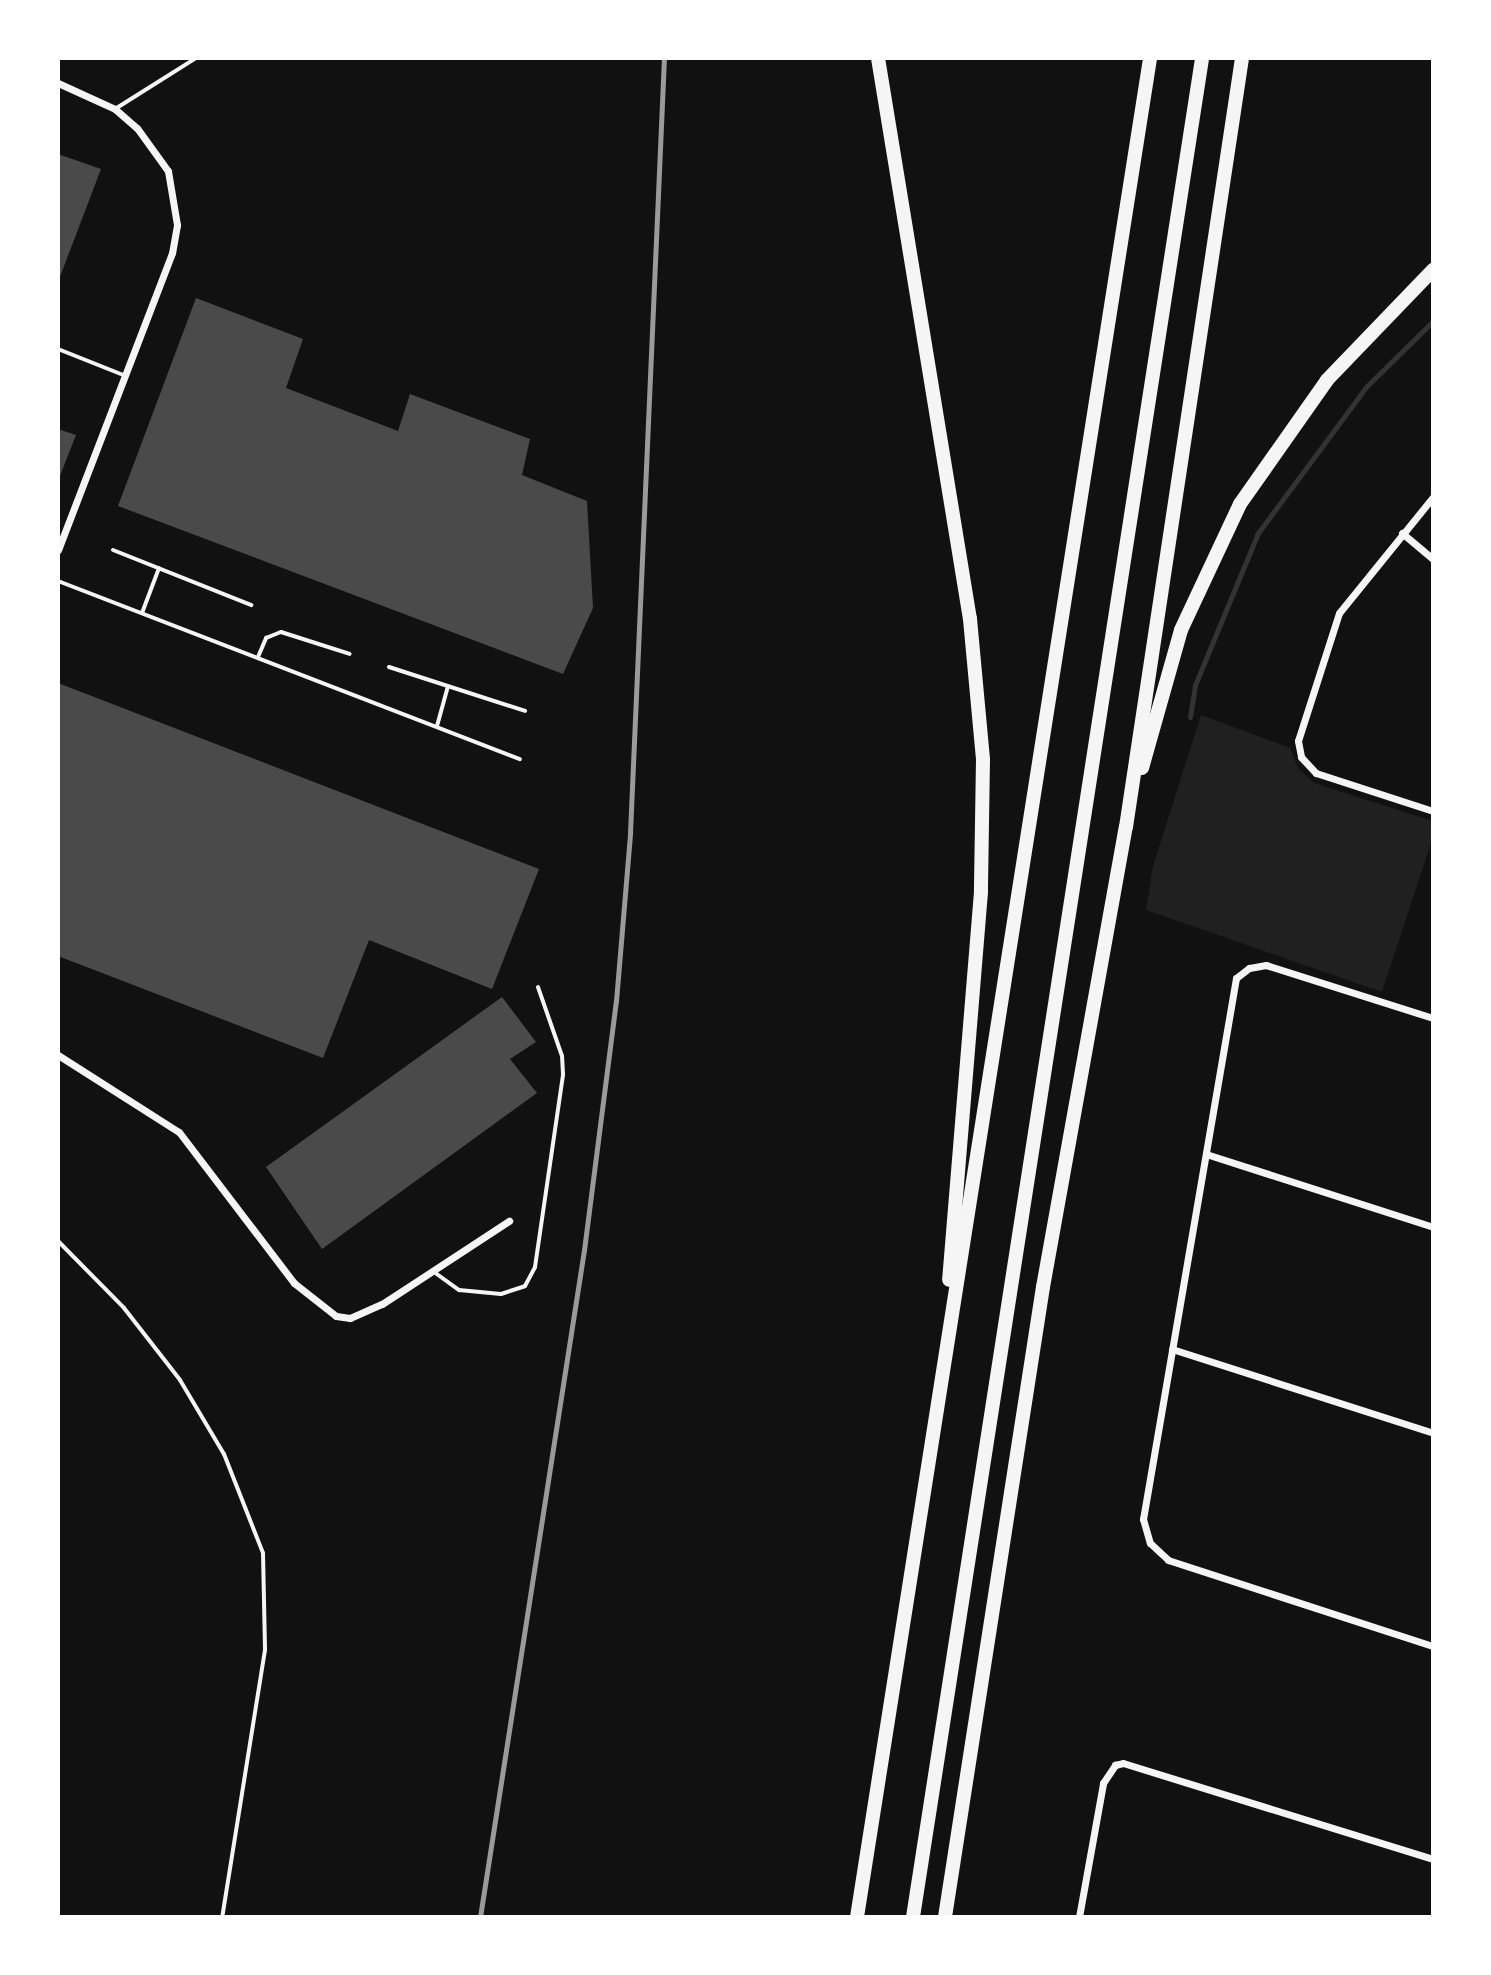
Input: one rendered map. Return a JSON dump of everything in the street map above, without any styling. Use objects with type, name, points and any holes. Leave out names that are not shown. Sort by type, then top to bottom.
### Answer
[{"type":"highway","points":[[878,58],[970,619],[983,759],[981,892],[941,1380]]},
{"type":"highway","points":[[857,1917],[1150,58]]},
{"type":"highway","points":[[913,1917],[1202,58]]},
{"type":"highway","points":[[945,1917],[1043,1287],[1126,827],[1242,58]]},
{"type":"highway","points":[[1126,827],[1168,666],[1201,582],[1240,504],[1327,380],[1433,270]]},
{"type":"street","points":[[58,83],[115,109],[137,128],[168,171],[177,225],[126,376],[58,550]]},
{"type":"street","points":[[1433,497],[1339,613],[1298,741],[1301,757],[1316,773],[1433,811]]},
{"type":"street","points":[[1402,533],[1433,559]]},
{"type":"street","points":[[1433,1018],[1266,965],[1244,970],[1230,1002],[1143,1519],[1150,1543],[1168,1560],[1433,1646]]},
{"type":"street","points":[[58,1055],[179,1132],[211,1167],[294,1283],[328,1312],[350,1318],[434,1272],[509,1221]]},
{"type":"street","points":[[1206,1154],[1433,1227]]},
{"type":"street","points":[[1172,1349],[1433,1433]]},
{"type":"street","points":[[1079,1917],[1103,1783],[1108,1772],[1123,1763],[1433,1859]]},
{"type":"lane","points":[[115,109],[196,58]]},
{"type":"lane","points":[[58,358],[59,349],[126,376]]},
{"type":"lane","points":[[113,550],[251,605]]},
{"type":"lane","points":[[142,613],[159,568]]},
{"type":"lane","points":[[58,581],[520,759]]},
{"type":"lane","points":[[258,657],[266,638],[281,632],[350,654]]},
{"type":"lane","points":[[389,667],[525,711]]},
{"type":"lane","points":[[437,726],[448,685]]},
{"type":"lane","points":[[434,1272],[459,1290],[501,1294],[525,1286],[535,1267],[563,1074],[558,1041],[538,987]]},
{"type":"lane","points":[[58,1241],[124,1308],[180,1380],[224,1454],[263,1553],[265,1650],[222,1917]]},
{"type":"shaded area","points":[[1201,715],[1290,748],[1298,768],[1314,783],[1433,821],[1433,837],[1382,992],[1146,910],[1153,866]]},
{"type":"building","points":[[58,154],[101,169],[58,282]]},
{"type":"building","points":[[196,298],[303,339],[286,388],[398,431],[410,394],[530,439],[522,475],[587,501],[593,608],[563,674],[118,506]]},
{"type":"building","points":[[58,429],[76,435],[58,481]]},
{"type":"building","points":[[58,683],[539,869],[492,989],[369,940],[323,1058],[58,956]]},
{"type":"building","points":[[502,997],[536,1042],[510,1059],[537,1093],[322,1249],[266,1167]]},
{"type":"waterway","points":[[1190,717],[1195,685],[1258,533],[1366,387],[1433,321]]},
{"type":"railway","points":[[480,1917],[584,1250],[616,1001],[630,833],[664,58]]}]
